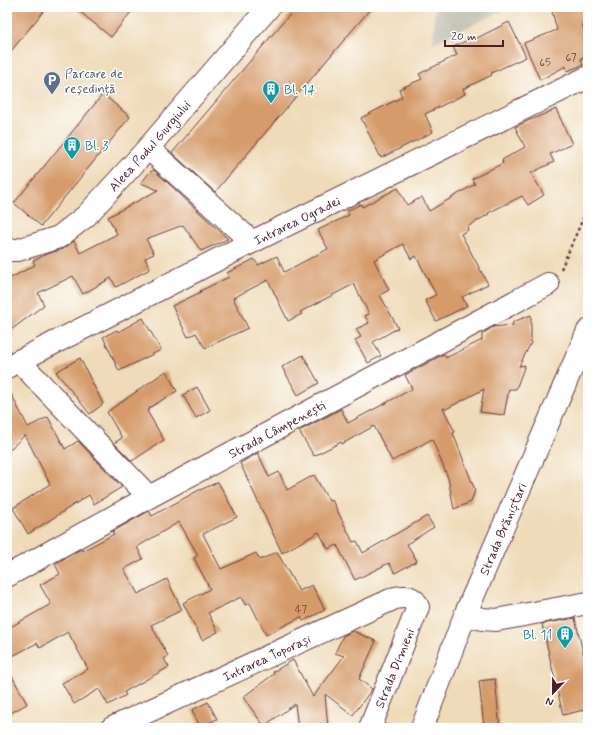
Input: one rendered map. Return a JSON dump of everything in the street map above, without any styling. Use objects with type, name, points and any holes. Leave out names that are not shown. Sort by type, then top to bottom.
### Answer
[{"type":"street","name":"Aleea Podul Giurgiului","points":[[7,250],[18,250],[59,237],[86,216],[148,148],[269,7]]},
{"type":"street","name":"Intrarea Ogradei","points":[[13,364],[252,242],[588,77]]},
{"type":"street","points":[[148,148],[252,242]]},
{"type":"street","name":"Strada Câmpenești","points":[[7,576],[149,496],[548,284]]},
{"type":"street","name":"Strada Brăniștari","points":[[422,728],[466,615],[588,331]]},
{"type":"street","points":[[13,364],[149,496]]},
{"type":"street","name":"Intrarea Toporași","points":[[121,726],[395,598],[403,596],[410,598],[416,602],[418,607]]},
{"type":"street","points":[[466,615],[496,620],[588,603]]},
{"type":"street","name":"Strada Dimieni","points":[[370,728],[418,607]]},
{"type":"path","points":[[548,284],[562,268],[588,207]]},
{"type":"shaded area","points":[[435,7],[511,7],[433,43]]},
{"type":"building","points":[[7,7],[47,7],[7,56]]},
{"type":"building","points":[[74,7],[135,7],[111,37]]},
{"type":"building","name":"Bl. 14","points":[[296,7],[372,7],[215,192],[172,153]]},
{"type":"building","points":[[551,7],[586,7],[588,23],[582,23],[588,46],[588,56],[581,58],[583,65],[567,71],[566,66],[540,80],[524,43],[557,30]]},
{"type":"building","points":[[509,22],[526,57],[491,73],[492,75],[463,89],[465,94],[425,114],[433,132],[381,158],[361,118],[402,97],[399,89],[422,79],[419,74],[457,55],[453,47],[475,37],[475,39]]},
{"type":"building","name":"Bl. 3","points":[[103,94],[130,117],[41,226],[14,203]]},
{"type":"building","points":[[556,109],[572,144],[550,154],[554,162],[531,173],[544,195],[528,205],[522,196],[488,213],[489,214],[467,227],[468,230],[461,234],[488,284],[462,297],[467,306],[436,321],[425,300],[436,295],[416,256],[411,259],[403,244],[374,260],[389,290],[380,295],[398,328],[373,342],[381,356],[368,363],[355,340],[361,337],[356,329],[369,323],[365,316],[369,314],[354,284],[300,312],[302,314],[288,321],[268,280],[233,298],[248,328],[205,348],[196,333],[188,337],[172,306],[229,277],[227,273],[254,259],[258,265],[277,256],[284,272],[328,249],[318,230],[349,215],[347,211],[361,204],[362,207],[398,188],[407,205],[422,197],[429,211],[475,184],[472,179],[503,163],[502,160],[525,147],[515,127]]},
{"type":"building","points":[[154,170],[228,239],[201,251],[183,225],[146,239],[154,254],[145,258],[150,269],[116,287],[111,278],[83,294],[73,276],[38,293],[44,305],[7,333],[7,280],[35,265],[33,261],[47,254],[63,249],[74,241],[80,253],[117,234],[108,217],[158,190],[141,183],[150,172]]},
{"type":"building","points":[[531,315],[531,343],[519,366],[525,365],[516,389],[509,389],[504,415],[480,412],[484,389],[446,409],[443,408],[455,432],[453,433],[475,490],[471,502],[454,509],[448,478],[432,439],[392,461],[374,426],[342,444],[341,442],[314,456],[299,431],[341,409],[348,423],[412,389],[405,375],[444,354],[446,358],[482,340],[482,334],[493,327],[513,325],[513,322]]},
{"type":"building","points":[[143,318],[161,350],[119,371],[103,337],[117,330],[118,332]]},
{"type":"building","points":[[303,355],[319,383],[298,395],[282,367]]},
{"type":"building","points":[[80,358],[103,404],[90,414],[56,372]]},
{"type":"building","points":[[166,371],[177,391],[149,408],[150,409],[147,411],[164,440],[132,461],[114,443],[122,438],[107,412]]},
{"type":"building","points":[[7,386],[28,427],[48,417],[65,449],[78,441],[122,487],[94,504],[89,495],[28,534],[13,508],[50,484],[25,435],[7,452]]},
{"type":"building","points":[[197,387],[210,410],[196,418],[183,395]]},
{"type":"building","points":[[258,453],[269,477],[279,472],[287,490],[314,475],[329,501],[332,500],[353,542],[357,541],[363,553],[427,516],[434,527],[407,544],[417,561],[395,573],[389,563],[355,580],[337,545],[328,549],[319,532],[282,553],[240,463]]},
{"type":"building","points":[[218,482],[237,517],[203,534],[221,569],[256,553],[260,560],[277,552],[299,591],[312,585],[325,610],[303,621],[301,617],[266,635],[250,603],[245,605],[241,597],[208,613],[218,632],[202,640],[183,603],[210,589],[194,558],[198,555],[179,522],[137,547],[143,559],[124,569],[138,594],[167,579],[182,610],[151,625],[168,656],[164,659],[169,667],[124,692],[126,695],[108,705],[99,689],[74,704],[62,683],[88,669],[68,632],[40,648],[37,643],[7,659],[7,629],[51,604],[40,585],[60,574],[55,564],[81,549],[82,551],[114,534],[112,532],[149,511],[152,516],[199,490]]},
{"type":"building","name":"Bl. 11","points":[[575,618],[588,674],[588,709],[563,715],[542,624]]},
{"type":"building","points":[[353,631],[376,641],[359,679],[372,689],[353,715],[325,694],[328,728],[298,728],[295,704],[264,726],[243,697],[274,674],[273,672],[293,660],[313,697],[344,656],[335,653],[343,636]]},
{"type":"building","points":[[7,667],[27,704],[7,715]]},
{"type":"building","points":[[495,679],[500,728],[484,728],[479,681]]},
{"type":"building","points":[[208,702],[217,719],[200,727],[192,710]]},
{"type":"place","name":"Parcare de reședință","points":[[52,95]]},
{"type":"place","name":"Bl. 14","points":[[271,104]]},
{"type":"place","name":"Bl. 3","points":[[72,160]]},
{"type":"place","name":"Bl. 11","points":[[565,649]]}]
